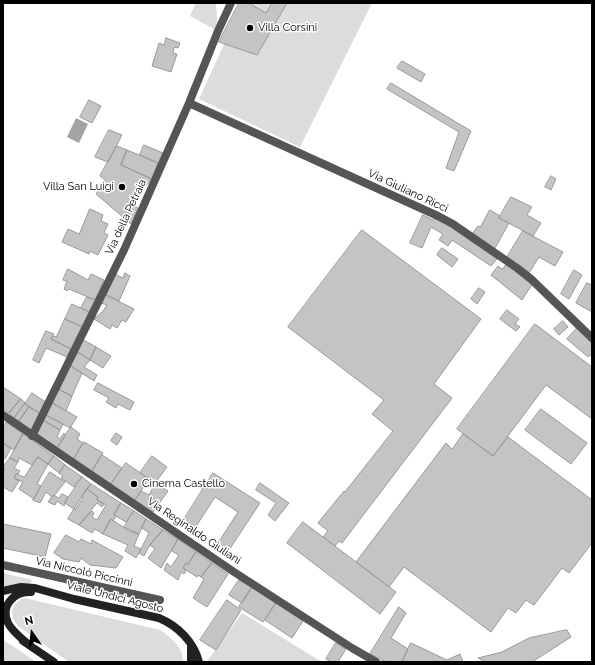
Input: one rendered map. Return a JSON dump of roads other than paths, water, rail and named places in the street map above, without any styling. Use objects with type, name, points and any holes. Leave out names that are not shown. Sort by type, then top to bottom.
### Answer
[{"type":"main road","name":"Viale Undici Agosto","points":[[3,591],[28,587],[160,618],[177,628],[191,645],[199,662]]},
{"type":"main road","name":"Viale Undici Agosto","points":[[28,644],[8,623],[5,613],[12,597],[19,593],[47,592]]},
{"type":"main road","points":[[3,628],[54,662]]},
{"type":"main road","points":[[191,645],[191,662]]},
{"type":"street","name":"Via della Petraia","points":[[32,436],[124,250],[189,103],[231,3]]},
{"type":"street","name":"Via Giuliano Ricci","points":[[189,103],[453,224],[531,279],[592,338]]},
{"type":"street","name":"Via Reginaldo Giuliani","points":[[3,415],[234,572],[376,662]]},
{"type":"street","name":"Via Niccolò Piccinni","points":[[3,565],[160,600]]},
{"type":"place","name":"Villa Corsini","points":[[250,28]]},
{"type":"place","name":"Villa San Luigi","points":[[122,187]]},
{"type":"place","name":"Cinema Castello","points":[[134,484]]}]
